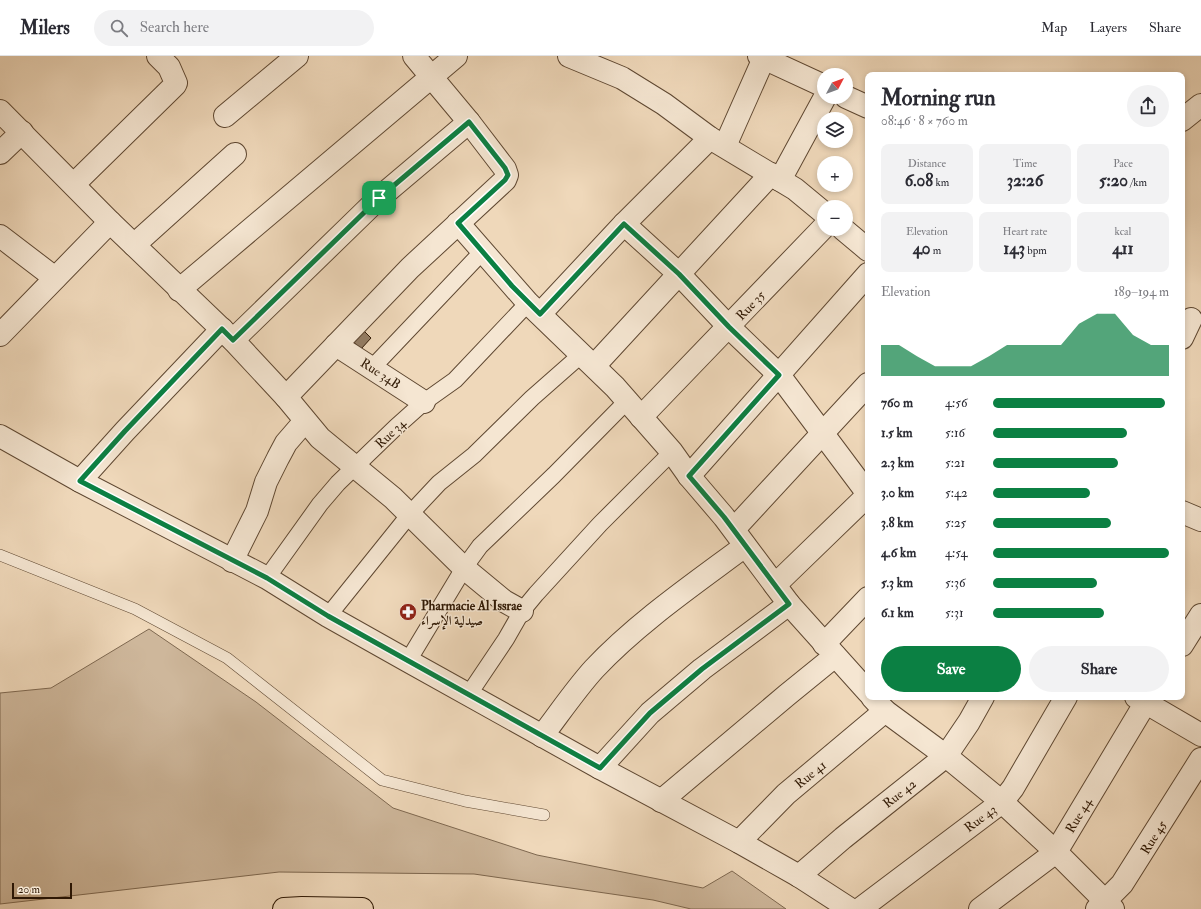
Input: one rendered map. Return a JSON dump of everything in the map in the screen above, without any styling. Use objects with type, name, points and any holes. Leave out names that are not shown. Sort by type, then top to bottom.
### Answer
[{"type":"main road","points":[[284,909],[362,909]]},
{"type":"street","points":[[74,184],[176,83],[173,75],[158,56]]},
{"type":"street","points":[[225,116],[297,56]]},
{"type":"street","points":[[286,397],[410,268],[505,180],[508,175],[505,168],[469,122],[414,56]]},
{"type":"street","points":[[180,290],[331,160],[456,56]]},
{"type":"street","points":[[569,56],[622,78],[664,104],[718,142],[795,189],[817,207]]},
{"type":"street","points":[[534,308],[624,224],[718,142],[762,57],[817,83]]},
{"type":"street","points":[[853,100],[865,106]]},
{"type":"street","points":[[328,616],[410,514],[439,483],[474,455],[532,398],[588,360],[679,274],[775,177],[821,104]]},
{"type":"street","points":[[1185,118],[1201,105]]},
{"type":"street","points":[[0,111],[110,222],[227,334],[286,397],[320,438],[376,482],[464,568],[504,601],[522,611]]},
{"type":"street","points":[[80,481],[125,431],[227,334],[379,198],[469,122]]},
{"type":"street","points":[[0,153],[22,132]]},
{"type":"street","points":[[134,245],[235,154]]},
{"type":"street","points":[[0,335],[110,222]]},
{"type":"street","points":[[458,223],[482,252],[534,308],[588,360],[672,452],[789,604],[865,689]]},
{"type":"street","points":[[624,224],[679,274],[729,327],[779,375],[865,491]]},
{"type":"street","name":"Rue 35","points":[[641,417],[817,234]]},
{"type":"street","points":[[0,236],[55,278]]},
{"type":"street","points":[[851,236],[865,247]]},
{"type":"street","points":[[372,368],[482,252]]},
{"type":"street","points":[[689,476],[865,277]]},
{"type":"street","name":"Rue 34","points":[[267,578],[320,504],[355,467],[396,426],[424,402],[455,380],[534,308]]},
{"type":"street","name":"Rue 34B","points":[[336,345],[424,402]]},
{"type":"street","points":[[542,736],[594,669],[616,648],[663,609],[739,538],[823,433],[865,387]]},
{"type":"street","points":[[408,662],[464,568],[480,546],[554,475],[626,401]]},
{"type":"street","points":[[232,561],[257,511],[266,482],[278,458],[286,443],[305,420]]},
{"type":"street","points":[[0,436],[80,481],[267,578],[328,616],[408,662],[469,694],[600,768],[739,842],[799,876],[850,909]]},
{"type":"street","points":[[469,694],[506,639],[522,611],[536,594],[595,530],[672,452]]},
{"type":"street","points":[[775,585],[865,498]]},
{"type":"street","points":[[1185,513],[1201,520]]},
{"type":"street","points":[[662,801],[787,695],[830,650],[865,602]]},
{"type":"street","points":[[600,768],[650,713],[702,669],[789,604]]},
{"type":"street","points":[[1185,640],[1201,615]]},
{"type":"street","points":[[876,700],[1002,802],[1056,852],[1105,907]]},
{"type":"street","name":"Rue 41","points":[[739,842],[786,794],[839,751],[876,700]]},
{"type":"street","name":"Rue 42","points":[[799,876],[843,838],[946,756],[969,722],[981,700]]},
{"type":"street","name":"Rue 43","points":[[860,909],[1002,802],[1013,788],[1064,700]]},
{"type":"street","name":"Rue 44","points":[[980,909],[1056,852],[1143,700]]},
{"type":"street","points":[[1146,700],[1201,735]]},
{"type":"street","name":"Rue 45","points":[[1105,907],[1126,878],[1201,759]]},
{"type":"lane","points":[[0,555],[135,609],[227,658],[382,780],[465,801],[544,815]]},
{"type":"shaded area","points":[[149,629],[256,702],[393,808],[537,855],[703,888],[732,871],[786,909],[691,909],[653,900],[474,874],[279,872],[0,904],[0,693],[51,688]]},
{"type":"building","points":[[359,326],[371,338],[361,349],[348,337]]},
{"type":"place","name":"Pharmacie Al Issrae صيدلية الإسراء","points":[[408,612]]},
{"type":"route","points":[[469,122],[505,168],[508,175],[505,180],[458,223],[512,286],[540,314],[624,224],[679,274],[703,301],[779,375],[689,476],[734,529],[789,604],[702,669],[650,713],[600,768],[469,694],[408,662],[328,616],[267,578],[80,481],[125,431],[222,329],[233,340],[379,198],[437,147],[469,122]]}]
